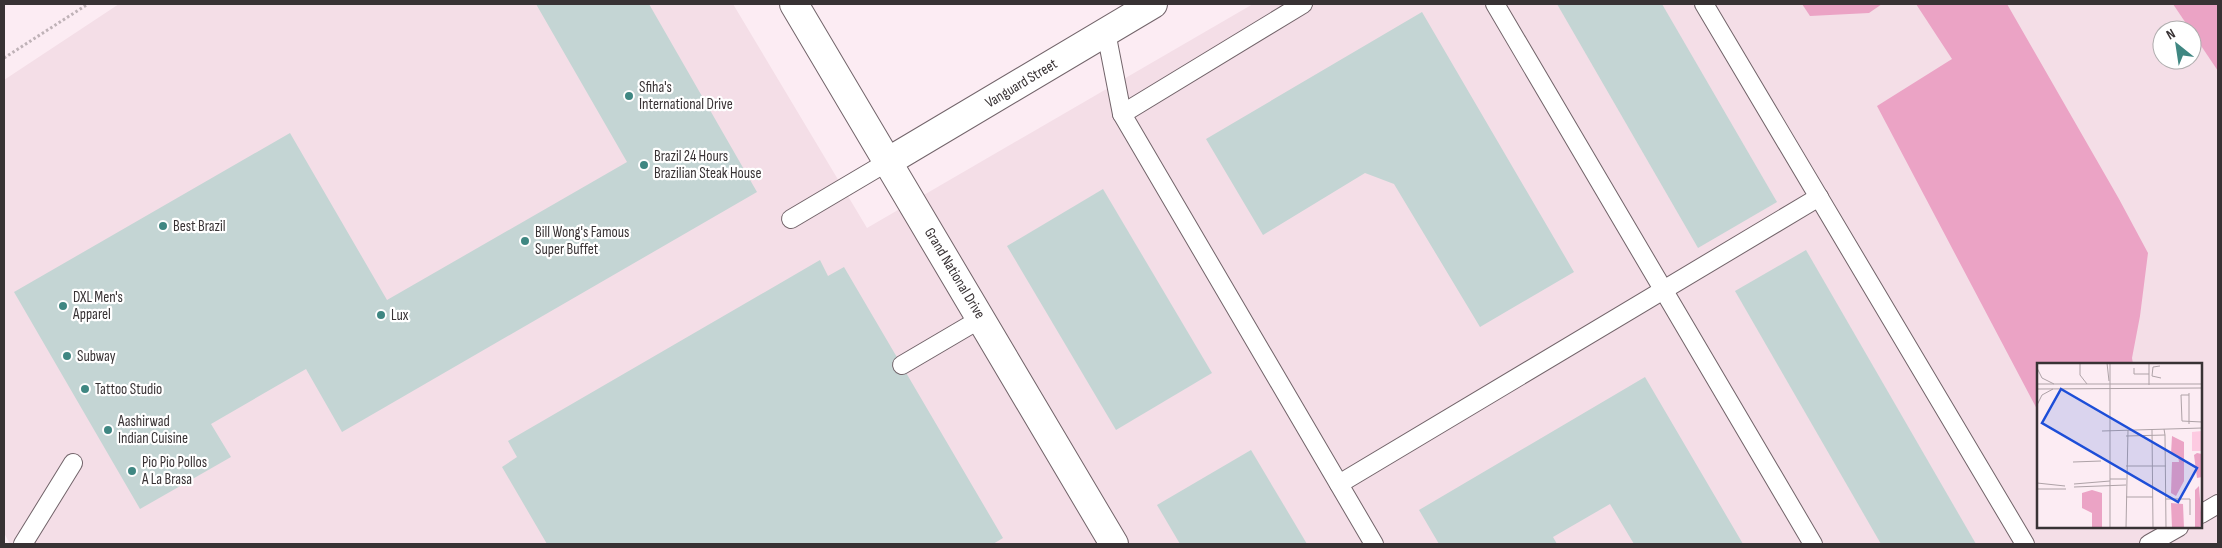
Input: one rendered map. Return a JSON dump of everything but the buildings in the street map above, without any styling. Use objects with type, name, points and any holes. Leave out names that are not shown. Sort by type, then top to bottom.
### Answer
[{"type":"street","name":"Grand National Drive","points":[[794,4],[889,161],[1114,544]]},
{"type":"street","name":"Vanguard Street","points":[[889,161],[1153,4]]},
{"type":"lane","points":[[1122,114],[1303,4]]},
{"type":"lane","points":[[1495,4],[1813,544]]},
{"type":"lane","points":[[1704,4],[2025,544]]},
{"type":"lane","points":[[1106,32],[1122,114],[1374,544]]},
{"type":"lane","points":[[791,219],[889,161]]},
{"type":"lane","points":[[1339,484],[1819,198]]},
{"type":"lane","points":[[902,365],[982,318]]},
{"type":"lane","points":[[23,544],[73,463]]},
{"type":"lane","points":[[2202,513],[2218,504]]},
{"type":"lane","points":[[2149,544],[2178,528]]},
{"type":"path","points":[[4,58],[88,4]]},
{"type":"shaded area","points":[[119,4],[733,4],[867,228],[1253,4],[2218,4],[2218,544],[10,544],[4,533],[4,80]]},
{"type":"shaded area","points":[[1802,4],[1882,4],[1869,13],[1810,16]]},
{"type":"shaded area","points":[[1916,4],[2007,4],[2148,253],[2140,316],[2132,358],[2133,363],[2037,363],[2037,409],[1877,106],[1952,59]]},
{"type":"shaded area","points":[[2173,4],[2218,4],[2218,71],[2202,47],[2202,20],[2184,20]]},
{"type":"place","name":"Sfiha's International Drive","points":[[629,96]]},
{"type":"place","name":"Brazil 24 Hours Brazilian Steak House","points":[[644,165]]},
{"type":"place","name":"Best Brazil","points":[[163,226]]},
{"type":"place","name":"Bill Wong's Famous Super Buffet","points":[[525,241]]},
{"type":"place","name":"DXL Men's Apparel","points":[[63,306]]},
{"type":"place","name":"Lux","points":[[381,315]]},
{"type":"place","name":"Subway","points":[[67,356]]},
{"type":"place","name":"Tattoo Studio","points":[[85,389]]},
{"type":"place","name":"Aashirwad Indian Cuisine","points":[[108,430]]},
{"type":"place","name":"Pio Pio Pollos A La Brasa","points":[[132,471]]}]
